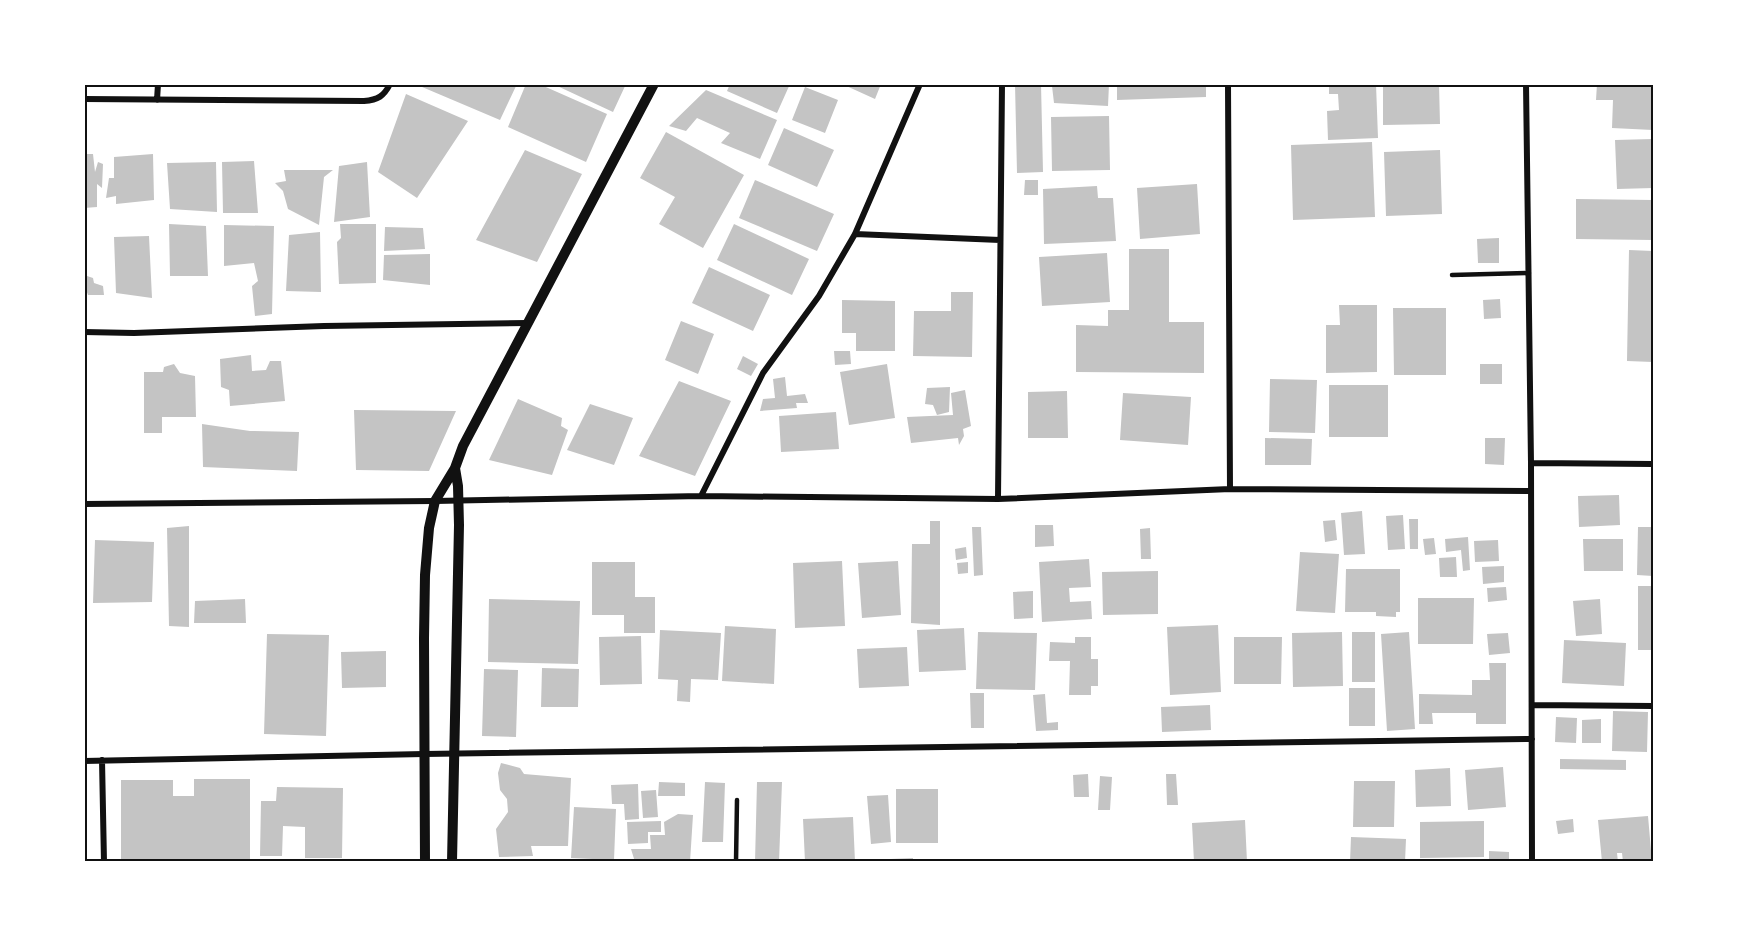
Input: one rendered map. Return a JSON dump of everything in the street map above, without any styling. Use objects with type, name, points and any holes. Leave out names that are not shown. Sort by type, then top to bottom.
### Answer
[{"type":"street","points":[[157,100],[158,84]]},
{"type":"street","points":[[84,99],[364,101],[375,100],[385,93],[390,84]]},
{"type":"street","points":[[425,862],[425,575],[429,528],[435,501],[455,468],[463,446],[654,84]]},
{"type":"street","points":[[701,496],[763,373],[819,296],[855,234],[920,84]]},
{"type":"street","points":[[998,498],[1002,84]]},
{"type":"street","points":[[1228,84],[1230,489]]},
{"type":"street","points":[[1526,84],[1532,491],[1532,862]]},
{"type":"street","points":[[855,234],[1000,240]]},
{"type":"street","points":[[84,332],[134,333],[324,326],[527,323]]},
{"type":"street","points":[[1531,464],[1653,464]]},
{"type":"street","points":[[452,862],[458,500],[455,468]]},
{"type":"street","points":[[84,504],[701,496],[998,498],[1230,489],[1532,491]]},
{"type":"street","points":[[1532,705],[1653,706]]},
{"type":"street","points":[[84,761],[424,754],[1532,739]]},
{"type":"street","points":[[102,760],[104,862]]},
{"type":"lane","points":[[1452,275],[1529,273]]},
{"type":"lane","points":[[736,862],[737,800]]},
{"type":"building","points":[[415,84],[517,84],[500,120]]},
{"type":"building","points":[[526,84],[539,84],[607,114],[586,162],[508,127]]},
{"type":"building","points":[[553,84],[626,84],[613,112]]},
{"type":"building","points":[[730,84],[790,84],[777,113],[727,91]]},
{"type":"building","points":[[842,84],[881,84],[875,99]]},
{"type":"building","points":[[1015,84],[1041,84],[1043,172],[1017,173]]},
{"type":"building","points":[[1109,84],[1108,106],[1054,103],[1052,86]]},
{"type":"building","points":[[1117,84],[1206,84],[1206,97],[1117,100]]},
{"type":"building","points":[[1329,84],[1376,84],[1378,138],[1328,140],[1327,111],[1339,110],[1338,94],[1329,94]]},
{"type":"building","points":[[1383,84],[1439,84],[1440,124],[1383,125]]},
{"type":"building","points":[[1597,84],[1653,84],[1653,130],[1612,128],[1613,100],[1596,100]]},
{"type":"building","points":[[805,87],[838,100],[825,133],[792,120]]},
{"type":"building","points":[[706,90],[777,120],[760,159],[721,143],[730,133],[697,118],[686,131],[669,126]]},
{"type":"building","points":[[406,94],[468,121],[417,198],[378,172]]},
{"type":"building","points":[[1109,116],[1110,170],[1052,171],[1051,117]]},
{"type":"building","points":[[784,128],[834,150],[817,187],[768,165]]},
{"type":"building","points":[[666,132],[744,175],[703,248],[659,224],[675,197],[640,178]]},
{"type":"building","points":[[1653,139],[1653,188],[1617,189],[1615,140]]},
{"type":"building","points":[[1372,142],[1375,217],[1293,220],[1291,145]]},
{"type":"building","points":[[525,150],[582,174],[537,262],[476,240]]},
{"type":"building","points":[[1440,150],[1442,214],[1386,216],[1384,152]]},
{"type":"building","points":[[84,154],[93,154],[95,172],[98,162],[103,164],[102,188],[97,184],[97,207],[84,208]]},
{"type":"building","points":[[153,154],[154,200],[116,204],[116,196],[106,198],[109,178],[114,178],[114,157]]},
{"type":"building","points":[[254,161],[258,213],[223,213],[222,162]]},
{"type":"building","points":[[216,162],[217,212],[170,209],[167,163]]},
{"type":"building","points":[[367,162],[370,217],[334,222],[339,166]]},
{"type":"building","points":[[284,170],[333,170],[324,177],[319,225],[288,209],[283,191],[275,183],[286,181]]},
{"type":"building","points":[[755,180],[834,214],[817,251],[739,218]]},
{"type":"building","points":[[1025,180],[1038,180],[1038,195],[1024,195]]},
{"type":"building","points":[[1197,184],[1200,234],[1140,239],[1137,188]]},
{"type":"building","points":[[1097,186],[1098,198],[1113,198],[1116,241],[1044,244],[1043,189]]},
{"type":"building","points":[[1576,199],[1653,200],[1653,240],[1576,239]]},
{"type":"building","points":[[169,224],[206,226],[208,276],[170,276]]},
{"type":"building","points":[[340,224],[376,224],[376,283],[339,284],[337,242],[341,238]]},
{"type":"building","points":[[734,224],[809,259],[792,295],[717,260]]},
{"type":"building","points":[[224,225],[274,226],[272,314],[255,316],[252,286],[258,281],[254,263],[224,266]]},
{"type":"building","points":[[385,227],[423,228],[425,249],[384,251]]},
{"type":"building","points":[[320,232],[321,292],[286,291],[289,235]]},
{"type":"building","points":[[149,236],[152,298],[116,293],[114,237]]},
{"type":"building","points":[[1499,238],[1499,263],[1478,263],[1477,239]]},
{"type":"building","points":[[1129,249],[1169,249],[1169,322],[1204,322],[1204,373],[1076,372],[1076,325],[1108,326],[1108,310],[1129,310]]},
{"type":"building","points":[[1629,250],[1653,251],[1653,362],[1627,361]]},
{"type":"building","points":[[1107,253],[1110,302],[1042,306],[1039,257]]},
{"type":"building","points":[[430,254],[430,285],[383,280],[384,255]]},
{"type":"building","points":[[84,263],[86,263],[87,276],[93,278],[94,283],[103,286],[104,295],[88,295],[84,287]]},
{"type":"building","points":[[709,267],[770,295],[753,331],[692,303]]},
{"type":"building","points":[[951,292],[973,292],[972,357],[913,356],[914,311],[951,311]]},
{"type":"building","points":[[1500,299],[1501,318],[1484,319],[1483,300]]},
{"type":"building","points":[[842,300],[895,301],[895,351],[856,351],[856,333],[842,333]]},
{"type":"building","points":[[1339,305],[1377,305],[1377,372],[1326,373],[1326,325],[1340,325]]},
{"type":"building","points":[[1393,308],[1446,308],[1446,375],[1394,375]]},
{"type":"building","points":[[681,321],[714,334],[698,374],[665,360]]},
{"type":"building","points":[[834,351],[850,351],[851,364],[835,365]]},
{"type":"building","points":[[251,355],[252,371],[266,370],[270,361],[281,361],[285,401],[230,406],[229,390],[221,387],[220,359]]},
{"type":"building","points":[[743,356],[758,364],[751,376],[737,369]]},
{"type":"building","points":[[174,364],[180,373],[195,376],[196,417],[162,417],[162,433],[144,433],[144,372],[163,372],[164,367]]},
{"type":"building","points":[[887,364],[895,418],[849,425],[840,372]]},
{"type":"building","points":[[1480,364],[1502,364],[1502,384],[1480,384]]},
{"type":"building","points":[[785,377],[787,396],[805,394],[808,403],[796,403],[797,408],[760,411],[763,399],[775,398],[773,379]]},
{"type":"building","points":[[1270,379],[1317,380],[1315,433],[1269,432]]},
{"type":"building","points":[[679,381],[731,401],[695,476],[639,456]]},
{"type":"building","points":[[1329,385],[1388,385],[1388,437],[1329,437]]},
{"type":"building","points":[[950,387],[949,412],[937,415],[933,405],[925,404],[927,388]]},
{"type":"building","points":[[965,390],[971,426],[963,429],[964,436],[959,445],[958,438],[911,443],[907,417],[953,415],[951,393]]},
{"type":"building","points":[[1067,391],[1068,438],[1028,438],[1028,392]]},
{"type":"building","points":[[1123,393],[1191,397],[1188,445],[1120,440]]},
{"type":"building","points":[[518,399],[562,418],[561,426],[568,430],[552,475],[489,460]]},
{"type":"building","points":[[590,404],[633,418],[614,465],[567,450]]},
{"type":"building","points":[[354,410],[456,411],[429,471],[356,470]]},
{"type":"building","points":[[836,412],[839,449],[781,452],[779,416]]},
{"type":"building","points":[[202,424],[250,431],[299,432],[297,471],[203,467]]},
{"type":"building","points":[[1265,438],[1312,439],[1311,465],[1265,465]]},
{"type":"building","points":[[1485,438],[1505,438],[1504,465],[1485,464]]},
{"type":"building","points":[[1619,495],[1620,525],[1579,527],[1578,496]]},
{"type":"building","points":[[1362,511],[1365,554],[1344,555],[1341,513]]},
{"type":"building","points":[[1403,515],[1405,549],[1388,550],[1386,516]]},
{"type":"building","points":[[1409,519],[1418,519],[1418,549],[1410,549]]},
{"type":"building","points":[[1335,520],[1337,540],[1325,542],[1323,521]]},
{"type":"building","points":[[930,521],[940,521],[940,625],[911,623],[912,544],[930,544]]},
{"type":"building","points":[[1035,525],[1053,525],[1054,546],[1035,547]]},
{"type":"building","points":[[189,526],[189,627],[169,626],[167,528]]},
{"type":"building","points":[[972,527],[981,527],[983,575],[974,576]]},
{"type":"building","points":[[1638,527],[1653,527],[1653,576],[1637,575]]},
{"type":"building","points":[[1150,528],[1151,559],[1141,559],[1140,529]]},
{"type":"building","points":[[1468,537],[1470,570],[1463,571],[1461,550],[1446,552],[1445,539]]},
{"type":"building","points":[[1434,538],[1436,554],[1425,555],[1423,539]]},
{"type":"building","points":[[1583,539],[1623,539],[1623,571],[1584,571]]},
{"type":"building","points":[[95,540],[154,542],[152,602],[93,603]]},
{"type":"building","points":[[1498,540],[1499,561],[1475,562],[1474,541]]},
{"type":"building","points":[[966,547],[967,558],[956,560],[955,549]]},
{"type":"building","points":[[1300,552],[1339,554],[1335,613],[1296,611]]},
{"type":"building","points":[[1456,557],[1457,577],[1440,577],[1439,558]]},
{"type":"building","points":[[1089,559],[1091,587],[1069,588],[1070,602],[1091,601],[1092,619],[1042,622],[1039,562]]},
{"type":"building","points":[[842,561],[845,626],[795,628],[793,563]]},
{"type":"building","points":[[898,561],[901,615],[862,618],[858,563]]},
{"type":"building","points":[[592,562],[635,562],[635,597],[655,597],[655,633],[624,633],[624,615],[592,615]]},
{"type":"building","points":[[968,562],[968,573],[958,574],[957,563]]},
{"type":"building","points":[[1504,566],[1504,582],[1483,584],[1482,567]]},
{"type":"building","points":[[1346,569],[1400,569],[1400,612],[1396,612],[1396,617],[1376,616],[1376,612],[1345,612]]},
{"type":"building","points":[[1158,571],[1158,614],[1103,615],[1102,572]]},
{"type":"building","points":[[1638,586],[1653,586],[1653,650],[1638,650]]},
{"type":"building","points":[[1506,587],[1507,600],[1488,602],[1487,588]]},
{"type":"building","points":[[1033,591],[1033,618],[1014,619],[1013,592]]},
{"type":"building","points":[[1418,598],[1474,598],[1473,644],[1418,644]]},
{"type":"building","points":[[245,599],[246,623],[194,623],[195,601]]},
{"type":"building","points":[[489,599],[580,601],[578,664],[488,662]]},
{"type":"building","points":[[1600,599],[1602,634],[1576,636],[1573,601]]},
{"type":"building","points":[[1218,625],[1221,692],[1170,695],[1167,627]]},
{"type":"building","points":[[725,626],[776,629],[774,684],[722,681]]},
{"type":"building","points":[[964,628],[966,670],[919,672],[917,630]]},
{"type":"building","points":[[660,630],[721,633],[718,680],[691,679],[690,702],[677,701],[678,680],[658,679]]},
{"type":"building","points":[[978,632],[1037,633],[1035,690],[976,689]]},
{"type":"building","points":[[1342,632],[1343,686],[1293,687],[1292,633]]},
{"type":"building","points":[[1352,632],[1375,632],[1375,682],[1352,682]]},
{"type":"building","points":[[1409,632],[1415,729],[1387,731],[1381,634]]},
{"type":"building","points":[[1508,633],[1510,653],[1489,655],[1487,634]]},
{"type":"building","points":[[267,634],[329,635],[326,736],[264,734]]},
{"type":"building","points":[[641,636],[642,684],[600,685],[599,637]]},
{"type":"building","points":[[1075,637],[1091,637],[1091,659],[1098,659],[1098,686],[1091,686],[1091,695],[1069,695],[1070,661],[1049,661],[1050,642],[1075,643]]},
{"type":"building","points":[[1234,637],[1282,637],[1281,684],[1234,684]]},
{"type":"building","points":[[1564,640],[1626,643],[1624,686],[1562,683]]},
{"type":"building","points":[[907,647],[909,686],[859,688],[857,649]]},
{"type":"building","points":[[386,651],[386,687],[342,688],[341,652]]},
{"type":"building","points":[[1489,663],[1506,663],[1506,724],[1476,724],[1476,713],[1432,713],[1433,724],[1419,724],[1419,694],[1472,695],[1472,680],[1490,680]]},
{"type":"building","points":[[542,668],[579,669],[578,707],[541,707]]},
{"type":"building","points":[[484,669],[518,670],[516,737],[482,736]]},
{"type":"building","points":[[1349,688],[1375,688],[1375,726],[1349,726]]},
{"type":"building","points":[[970,693],[984,693],[984,728],[971,728]]},
{"type":"building","points":[[1045,694],[1047,723],[1058,722],[1058,730],[1036,731],[1033,695]]},
{"type":"building","points":[[1210,705],[1211,730],[1162,732],[1161,707]]},
{"type":"building","points":[[1613,711],[1648,712],[1647,752],[1612,751]]},
{"type":"building","points":[[1556,717],[1577,718],[1576,743],[1555,742]]},
{"type":"building","points":[[1601,719],[1601,743],[1582,743],[1582,720]]},
{"type":"building","points":[[1560,759],[1626,760],[1626,770],[1560,769]]},
{"type":"building","points":[[501,763],[520,768],[524,774],[571,778],[568,846],[531,846],[533,856],[499,857],[496,829],[508,812],[507,799],[500,790],[498,773]]},
{"type":"building","points":[[1503,767],[1506,807],[1468,810],[1465,770]]},
{"type":"building","points":[[1450,768],[1451,806],[1416,807],[1415,770]]},
{"type":"building","points":[[1088,774],[1089,797],[1074,797],[1073,775]]},
{"type":"building","points":[[1166,774],[1176,774],[1178,805],[1167,805]]},
{"type":"building","points":[[1100,776],[1112,777],[1110,810],[1098,810]]},
{"type":"building","points":[[194,779],[250,779],[250,862],[121,862],[121,780],[173,780],[173,796],[194,796]]},
{"type":"building","points":[[1354,781],[1395,781],[1394,827],[1353,827]]},
{"type":"building","points":[[659,782],[685,783],[685,796],[658,796]]},
{"type":"building","points":[[705,782],[725,783],[723,842],[702,842]]},
{"type":"building","points":[[757,782],[782,782],[779,862],[755,862]]},
{"type":"building","points":[[638,784],[639,819],[625,820],[624,804],[612,804],[611,785]]},
{"type":"building","points":[[277,787],[343,788],[342,858],[305,858],[305,827],[283,826],[282,856],[260,856],[261,801],[276,801]]},
{"type":"building","points":[[896,789],[938,789],[938,843],[896,843]]},
{"type":"building","points":[[656,790],[658,817],[643,818],[641,791]]},
{"type":"building","points":[[888,795],[891,842],[871,844],[867,796]]},
{"type":"building","points":[[574,807],[616,809],[614,860],[571,858]]},
{"type":"building","points":[[678,814],[693,815],[690,862],[635,862],[631,849],[651,849],[650,835],[665,835],[664,822]]},
{"type":"building","points":[[1648,816],[1652,862],[1623,862],[1622,853],[1617,853],[1618,862],[1602,862],[1598,820]]},
{"type":"building","points":[[853,817],[855,862],[805,862],[803,819]]},
{"type":"building","points":[[1573,819],[1574,832],[1558,834],[1556,821]]},
{"type":"building","points":[[1245,820],[1247,862],[1194,862],[1192,823]]},
{"type":"building","points":[[661,821],[661,832],[648,832],[648,843],[628,844],[627,822]]},
{"type":"building","points":[[1484,821],[1484,857],[1420,858],[1420,822]]},
{"type":"building","points":[[1351,837],[1406,839],[1405,862],[1350,862]]},
{"type":"building","points":[[1489,851],[1509,852],[1509,862],[1489,861]]},
{"type":"building","points":[[913,858],[913,862],[867,862],[867,860]]}]
